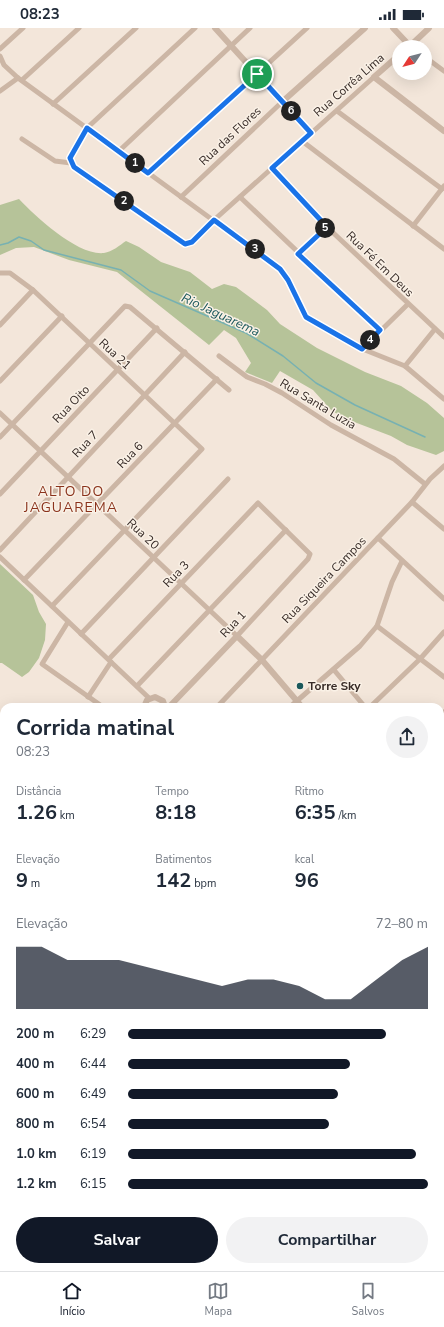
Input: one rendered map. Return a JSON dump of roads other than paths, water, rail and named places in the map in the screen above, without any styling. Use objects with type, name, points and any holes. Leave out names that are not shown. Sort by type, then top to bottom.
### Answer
[{"type":"street","points":[[0,49],[22,28]]},
{"type":"street","points":[[0,91],[20,79],[79,28]]},
{"type":"street","points":[[54,104],[136,28]]},
{"type":"street","points":[[22,139],[55,160],[71,163],[70,158],[87,128],[194,28]]},
{"type":"street","points":[[215,28],[311,133]]},
{"type":"street","points":[[119,151],[250,28]]},
{"type":"street","points":[[148,173],[307,28]]},
{"type":"street","name":"Rua das Flores","points":[[181,197],[282,102],[365,28]]},
{"type":"street","points":[[393,28],[404,40]]},
{"type":"street","points":[[417,40],[429,28]]},
{"type":"street","points":[[0,56],[4,65],[20,79],[280,269],[292,286],[304,316],[362,349],[404,366],[444,399]]},
{"type":"street","name":"Rua Corrêa Lima","points":[[71,163],[74,167],[185,244],[189,244],[392,61]]},
{"type":"street","points":[[432,62],[444,71]]},
{"type":"street","points":[[374,77],[444,132]]},
{"type":"street","points":[[337,111],[443,187],[413,226]]},
{"type":"street","points":[[302,141],[444,249]]},
{"type":"street","name":"Rua Fé Em Deus","points":[[272,168],[327,227],[408,304],[440,331],[444,337]]},
{"type":"street","points":[[240,197],[298,254],[380,330]]},
{"type":"street","points":[[298,254],[327,227]]},
{"type":"street","name":"Rua 21","points":[[0,273],[10,273],[33,290],[62,316],[144,396],[201,447],[201,452],[125,531]]},
{"type":"street","points":[[0,325],[33,290]]},
{"type":"street","points":[[362,349],[408,304]]},
{"type":"street","points":[[0,437],[123,307],[130,307],[157,328],[229,390]]},
{"type":"street","points":[[0,381],[62,316]]},
{"type":"street","name":"Rua Oito","points":[[0,494],[157,328]]},
{"type":"street","points":[[404,366],[440,331]]},
{"type":"street","name":"Rua 7","points":[[0,550],[185,352]]},
{"type":"street","name":"Rua Santa Luzia","points":[[219,356],[247,377],[282,393],[330,425],[394,460],[425,484]]},
{"type":"street","name":"Rua 6","points":[[24,580],[216,379]]},
{"type":"street","name":"Rua 20","points":[[0,413],[237,636]]},
{"type":"street","name":"Rua Siqueira Campos","points":[[221,703],[412,502],[425,484],[444,466]]},
{"type":"street","points":[[81,634],[228,479]]},
{"type":"street","points":[[412,502],[444,530]]},
{"type":"street","name":"Rua 3","points":[[88,697],[110,661],[258,503],[286,530]]},
{"type":"street","points":[[137,686],[286,530]]},
{"type":"street","name":"Rua 1","points":[[174,702],[308,559],[310,554],[286,530]]},
{"type":"street","points":[[52,606],[125,531]]},
{"type":"street","points":[[378,538],[444,599]]},
{"type":"street","points":[[0,557],[149,698]]},
{"type":"street","points":[[294,703],[360,646],[377,626],[392,582],[402,561]]},
{"type":"street","points":[[68,622],[42,664],[97,703]]},
{"type":"street","points":[[377,626],[444,677]]},
{"type":"street","points":[[374,703],[420,659],[444,632]]},
{"type":"street","points":[[237,636],[262,660],[299,703]]},
{"type":"street","points":[[334,670],[362,703]]},
{"type":"street","points":[[145,703],[149,698],[155,696],[163,703]]},
{"type":"waterway","name":"Rio Jaguarema","points":[[0,245],[8,243],[19,237],[31,241],[44,250],[121,270],[150,291],[246,333],[283,356],[316,383],[355,405],[425,437]]},
{"type":"place","name":"Torre Sky","points":[[300,686]]},
{"type":"district","name":"ALTO DO JAGUAREMA","points":[[71,500]]}]
